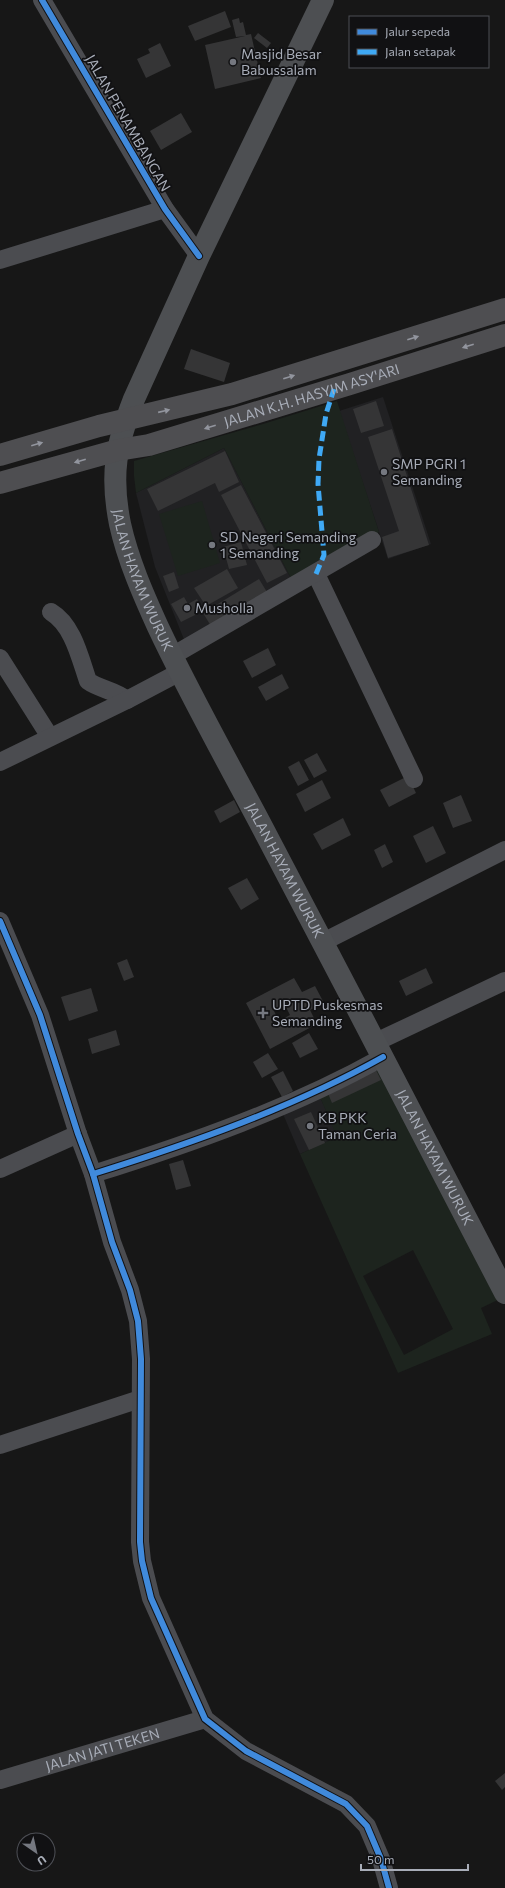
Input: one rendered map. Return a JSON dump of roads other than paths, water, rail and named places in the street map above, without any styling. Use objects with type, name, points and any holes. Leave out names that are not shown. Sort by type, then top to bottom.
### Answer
[{"type":"highway","name":"JALAN K.H. HASYIM ASY'ARI","points":[[122,434],[232,394],[505,309]]},
{"type":"highway","name":"JALAN K.H. HASYIM ASY'ARI","points":[[122,434],[149,445],[505,335]]},
{"type":"highway","points":[[0,455],[122,434]]},
{"type":"highway","points":[[0,483],[122,434]]},
{"type":"main road","name":"JALAN HAYAM WURUK","points":[[323,0],[199,256],[145,373],[122,434],[114,471],[120,524],[134,571],[176,664],[380,1050],[505,1293]]},
{"type":"street","name":"JALAN PENAMBANGAN","points":[[42,0],[165,209],[199,256]]},
{"type":"street","points":[[0,260],[165,209]]},
{"type":"street","points":[[0,762],[127,700],[176,664],[316,574],[372,540]]},
{"type":"street","points":[[316,574],[414,779]]},
{"type":"street","points":[[51,612],[60,617],[69,632],[88,681],[94,686],[117,693],[127,700]]},
{"type":"street","points":[[0,658],[50,737]]},
{"type":"street","points":[[323,942],[505,850]]},
{"type":"street","points":[[0,922],[40,1016],[78,1134],[93,1174],[112,1242],[130,1290],[138,1321],[141,1359],[140,1542],[142,1561],[151,1598],[205,1720],[246,1751],[346,1804],[367,1826],[381,1859],[389,1888]]},
{"type":"street","points":[[93,1174],[173,1149],[305,1096],[380,1050],[505,981]]},
{"type":"street","points":[[0,1169],[78,1134]]},
{"type":"street","points":[[0,1445],[140,1400]]},
{"type":"street","name":"JALAN JATI TEKEN","points":[[0,1780],[205,1720]]},
{"type":"place","name":"Masjid Besar Babussalam","points":[[233,62]]},
{"type":"place","name":"SMP PGRI 1 Semanding","points":[[384,472]]},
{"type":"place","name":"SD Negeri Semanding 1 Semanding","points":[[212,545]]},
{"type":"place","name":"Musholla","points":[[187,608]]},
{"type":"place","name":"UPTD Puskesmas Semanding","points":[[263,1013]]},
{"type":"place","name":"KB PKK Taman Ceria","points":[[310,1126]]}]
